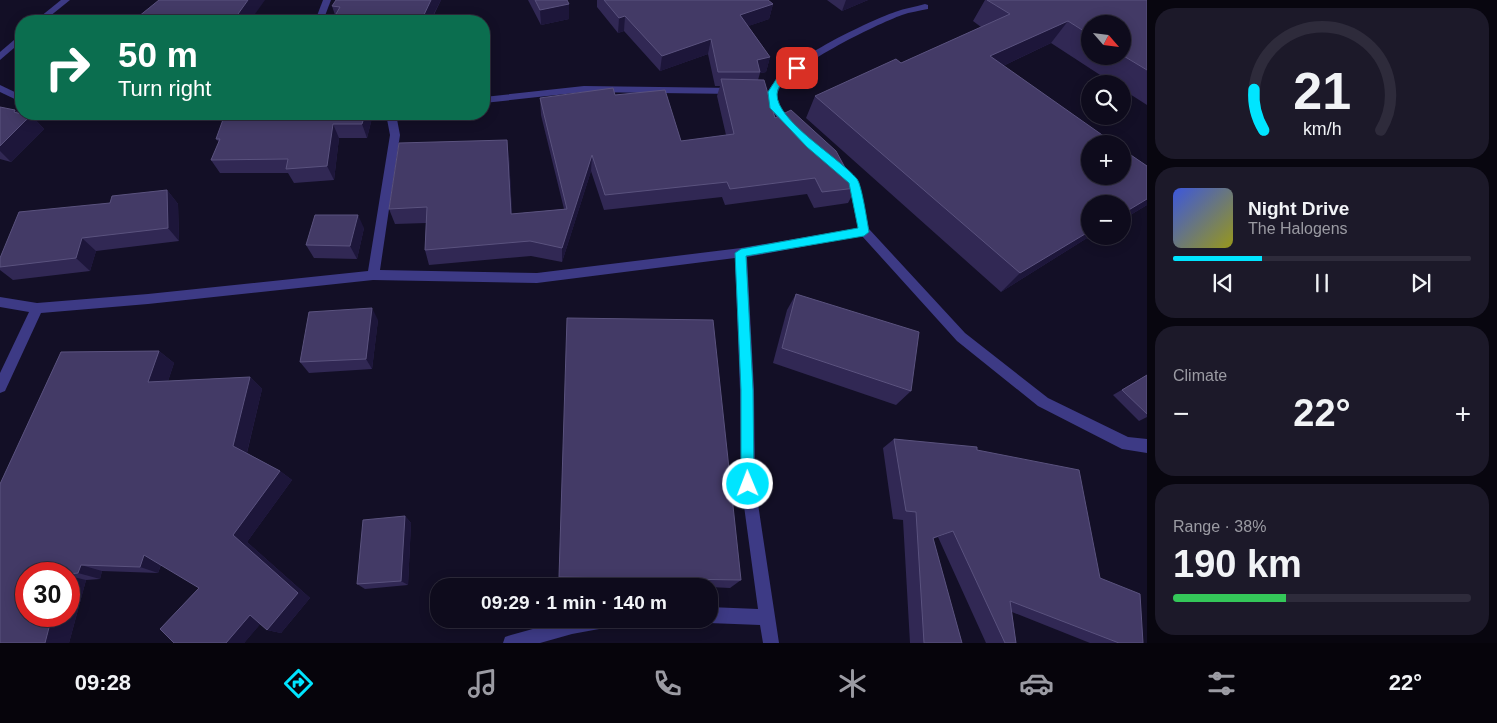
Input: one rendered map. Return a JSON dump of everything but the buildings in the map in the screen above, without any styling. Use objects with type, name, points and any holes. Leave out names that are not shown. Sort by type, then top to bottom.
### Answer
[{"type":"street","points":[[47,15],[66,0]]},
{"type":"street","points":[[321,15],[327,0]]},
{"type":"street","points":[[798,132],[774,108],[768,92],[781,78],[829,47],[896,14],[925,7]]},
{"type":"street","points":[[0,56],[15,42]]},
{"type":"street","points":[[0,88],[15,96]]},
{"type":"street","points":[[490,99],[584,89],[743,92]]},
{"type":"street","points":[[373,275],[396,135],[393,120]]},
{"type":"street","points":[[832,163],[854,182],[864,232],[961,337],[1043,402],[1127,444],[1147,446]]},
{"type":"street","points":[[0,302],[37,308],[148,299],[373,275],[537,278],[741,253],[864,232]]},
{"type":"street","points":[[741,253],[747,390],[748,484],[771,643]]},
{"type":"street","points":[[0,387],[37,308]]},
{"type":"street","points":[[718,615],[768,617]]},
{"type":"street","points":[[510,643],[565,628]]},
{"type":"route","points":[[748,484],[747,390],[741,253],[864,232],[854,182],[774,108],[773,92],[781,78],[797,68]]}]
